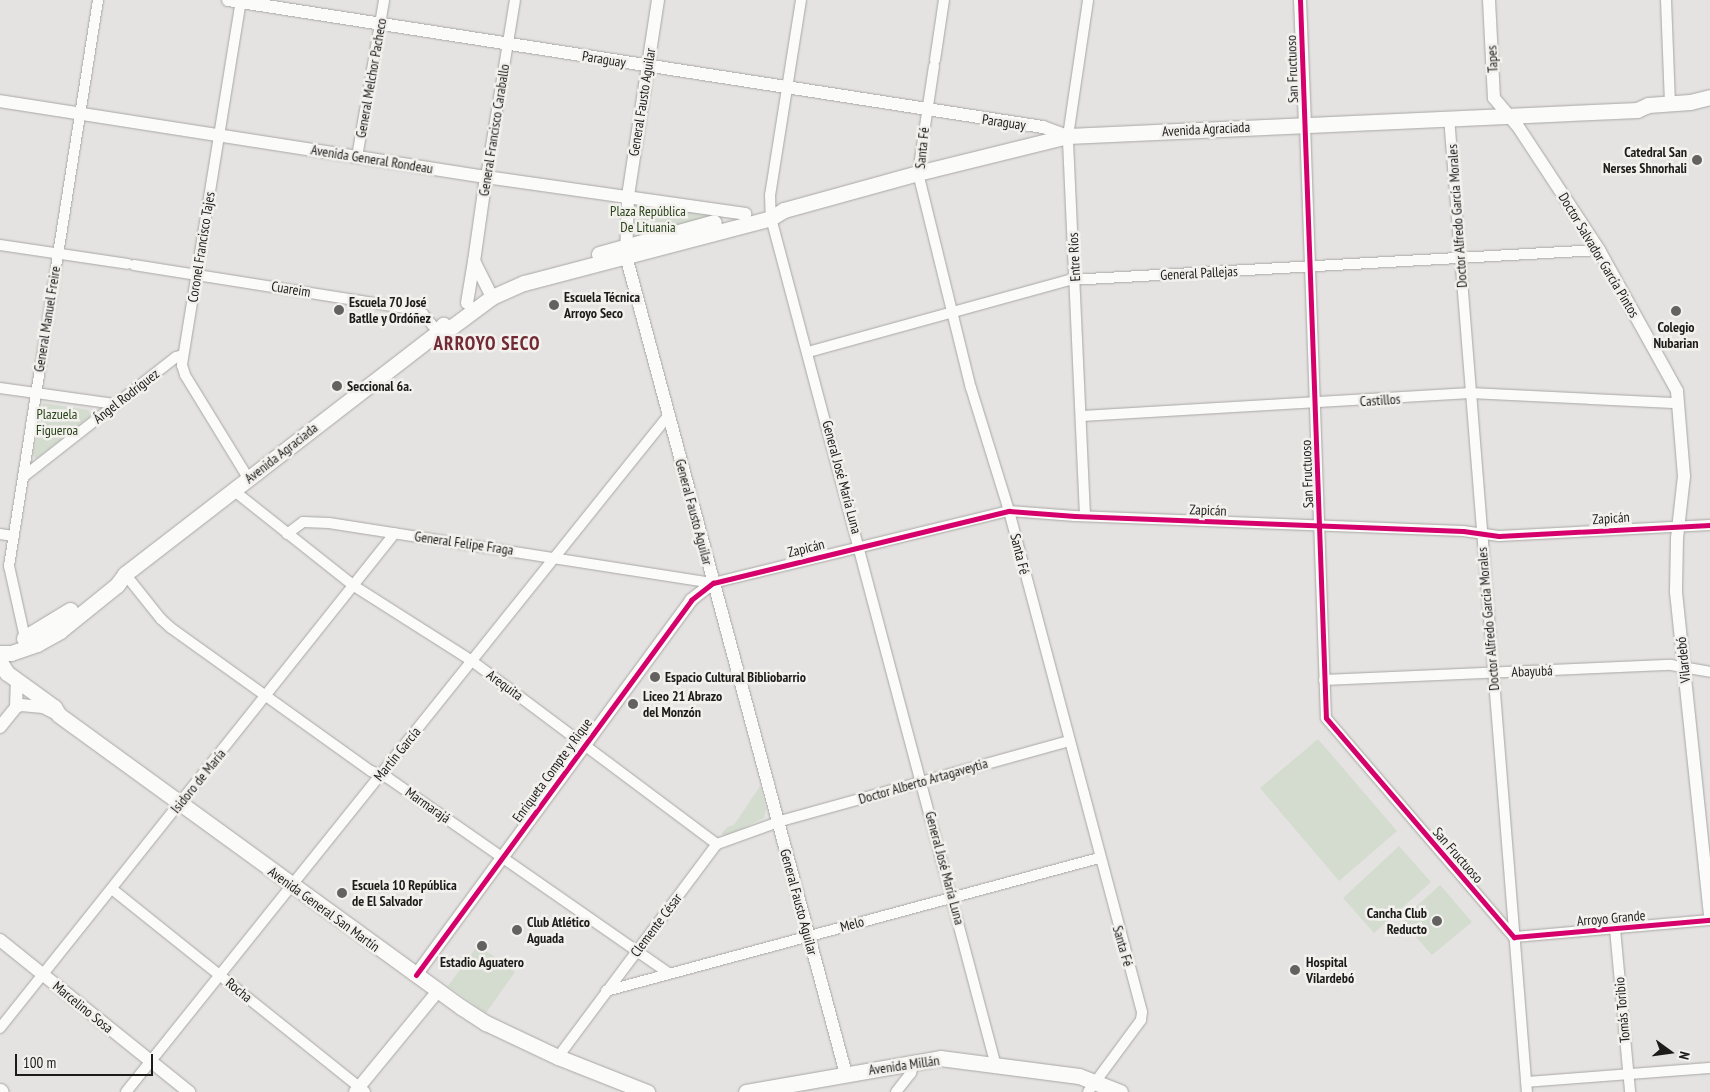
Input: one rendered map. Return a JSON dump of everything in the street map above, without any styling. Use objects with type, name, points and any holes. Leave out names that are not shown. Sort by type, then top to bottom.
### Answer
[{"type":"main road","name":"Avenida Agraciada","points":[[625,251],[1068,136],[1507,114],[1637,110],[1648,105],[1670,104],[1710,97]]},
{"type":"main road","name":"Avenida Agraciada","points":[[1637,110],[1647,114],[1710,107]]},
{"type":"main road","name":"Avenida Agraciada","points":[[438,332],[448,318],[466,303],[489,292],[524,283],[745,214],[775,212]]},
{"type":"main road","name":"Avenida Agraciada","points":[[0,652],[12,653],[37,644],[60,631],[117,585],[125,574],[438,332],[453,326],[489,292]]},
{"type":"main road","name":"Avenida Agraciada","points":[[0,652],[57,620],[110,578],[125,574]]},
{"type":"main road","name":"Avenida General San Martín","points":[[0,662],[17,681],[54,707],[59,715],[438,991],[486,1023],[604,1077],[621,1080],[648,1092]]},
{"type":"main road","name":"Avenida Millán","points":[[746,1092],[940,1058],[1058,1072],[1092,1087],[1120,1092]]},
{"type":"main road","name":"Avenida General San Martín","points":[[604,1077],[623,1092]]},
{"type":"street","name":"General Manuel Freire","points":[[25,638],[9,566],[98,0]]},
{"type":"street","points":[[285,10],[296,0]]},
{"type":"street","name":"General Melchor Pacheco","points":[[357,157],[384,0]]},
{"type":"street","name":"General Francisco Caraballo","points":[[466,303],[515,0]]},
{"type":"street","name":"General Fausto Aguilar","points":[[658,0],[628,197],[625,251],[846,1074]]},
{"type":"street","name":"General José María Luna","points":[[801,0],[787,88],[775,212],[808,352],[996,1066]]},
{"type":"street","name":"Santa Fé","points":[[944,0],[918,174],[955,313],[988,449],[1009,511],[1099,858],[1142,1012],[1141,1020],[1092,1087]]},
{"type":"street","name":"Entre Ríos","points":[[1085,516],[1068,136],[1088,0]]},
{"type":"street","name":"San Fructuoso","points":[[1300,0],[1326,718],[1514,937]]},
{"type":"street","name":"Tapes","points":[[1489,0],[1494,98],[1507,114]]},
{"type":"street","points":[[1666,0],[1670,104]]},
{"type":"street","name":"Paraguay","points":[[236,1],[1043,128],[1068,136]]},
{"type":"street","name":"Coronel Francisco Tajes","points":[[236,1],[220,136],[183,355],[185,375],[248,478]]},
{"type":"street","name":"Avenida General Rondeau","points":[[0,101],[486,177],[745,214]]},
{"type":"street","name":"Doctor Salvador García Pintos","points":[[1507,114],[1599,250],[1671,377],[1678,403]]},
{"type":"street","name":"Doctor Alfredo García Morales","points":[[1449,117],[1526,1087]]},
{"type":"street","name":"Cuareim","points":[[0,245],[197,274],[412,309],[423,314],[438,332]]},
{"type":"street","name":"General Pallejas","points":[[808,352],[1075,280],[1311,268],[1599,250]]},
{"type":"street","points":[[474,261],[489,292]]},
{"type":"street","name":"Ángel Rodríguez","points":[[23,477],[116,404],[183,355]]},
{"type":"street","points":[[0,388],[116,404]]},
{"type":"street","name":"Castillos","points":[[1082,416],[1316,404],[1470,393],[1678,403]]},
{"type":"street","name":"Vilardebó","points":[[1678,403],[1684,476],[1676,572],[1684,667],[1705,821],[1710,919]]},
{"type":"street","name":"Martín García","points":[[126,1092],[290,884],[381,775],[554,556],[668,416]]},
{"type":"street","points":[[233,490],[287,534]]},
{"type":"street","name":"Zapicán","points":[[713,583],[860,545],[1009,511],[1085,516],[1481,532],[1499,536],[1679,525],[1710,525]]},
{"type":"street","name":"General Felipe Fraga","points":[[287,534],[304,522],[313,521],[554,556],[713,583]]},
{"type":"street","name":"Isidoro de María","points":[[0,1028],[395,533]]},
{"type":"street","points":[[0,534],[14,536]]},
{"type":"street","name":"Arequita","points":[[287,534],[354,586],[472,661],[717,844]]},
{"type":"street","name":"Marmarajá","points":[[125,574],[161,619],[266,696],[669,974]]},
{"type":"street","points":[[686,579],[692,586],[691,600]]},
{"type":"street","name":"Enriqueta Compte y Rique","points":[[416,975],[691,600],[713,583]]},
{"type":"street","name":"Abayubá","points":[[1324,680],[1493,672],[1684,667],[1710,672]]},
{"type":"street","points":[[0,727],[21,706],[17,681]]},
{"type":"street","name":"Avenida General San Martín","points":[[21,706],[59,715]]},
{"type":"street","name":"Doctor Alberto Artagaveytia","points":[[777,822],[1068,741]]},
{"type":"street","points":[[717,844],[777,822]]},
{"type":"street","name":"Clemente César","points":[[558,1057],[717,844]]},
{"type":"street","name":"Melo","points":[[606,991],[1099,858]]},
{"type":"street","name":"Rocha","points":[[112,889],[360,1090]]},
{"type":"street","name":"Arroyo Grande","points":[[1514,937],[1710,919]]},
{"type":"street","name":"Tomás Toribio","points":[[1615,929],[1630,1092]]},
{"type":"street","name":"Marcelino Sosa","points":[[0,940],[189,1092]]},
{"type":"street","points":[[360,1090],[438,991]]},
{"type":"street","points":[[896,1092],[911,1073],[915,1061]]},
{"type":"street","points":[[1526,1087],[1628,1074],[1710,1068]]},
{"type":"green space","name":"Plaza República De Lituania","points":[[634,203],[713,216],[635,237]]},
{"type":"green space","name":"Plazuela Figueroa","points":[[43,403],[88,410],[92,415],[36,459],[33,455]]},
{"type":"green space","points":[[1318,739],[1397,831],[1339,881],[1260,788]]},
{"type":"green space","points":[[760,786],[766,809],[764,818],[724,837],[722,833],[727,827],[734,825]]},
{"type":"green space","points":[[1399,846],[1431,882],[1374,933],[1343,898]]},
{"type":"green space","name":"Cancha Club Reducto","points":[[1440,885],[1472,922],[1432,955],[1401,920]]},
{"type":"green space","name":"Club Atlético Aguada","points":[[478,945],[515,972],[486,1013],[448,986]]},
{"type":"cycle path","points":[[1300,0],[1326,718],[1514,937],[1710,920]]},
{"type":"cycle path","points":[[416,975],[691,600],[713,583],[1009,511],[1075,516],[1463,531],[1499,536],[1710,525]]},
{"type":"place","name":"Catedral San Nerses Shnorhali","points":[[1697,160]]},
{"type":"place","name":"Escuela Técnica Arroyo Seco","points":[[554,305]]},
{"type":"place","name":"Escuela 70 José Batlle y Ordóñez","points":[[339,310]]},
{"type":"place","name":"Colegio Nubarian","points":[[1676,311]]},
{"type":"place","name":"Seccional 6a.","points":[[337,386]]},
{"type":"place","name":"Espacio Cultural Bibliobarrio","points":[[655,677]]},
{"type":"place","name":"Liceo 21 Abrazo del Monzón","points":[[633,704]]},
{"type":"place","name":"Escuela 10 República de El Salvador","points":[[342,893]]},
{"type":"place","name":"Cancha Club Reducto","points":[[1437,921]]},
{"type":"place","name":"Club Atlético Aguada","points":[[517,930]]},
{"type":"place","name":"Estadio Aguatero","points":[[482,946]]},
{"type":"place","name":"Hospital Vilardebó","points":[[1295,970]]},
{"type":"district","name":"ARROYO SECO","points":[[487,344]]}]
